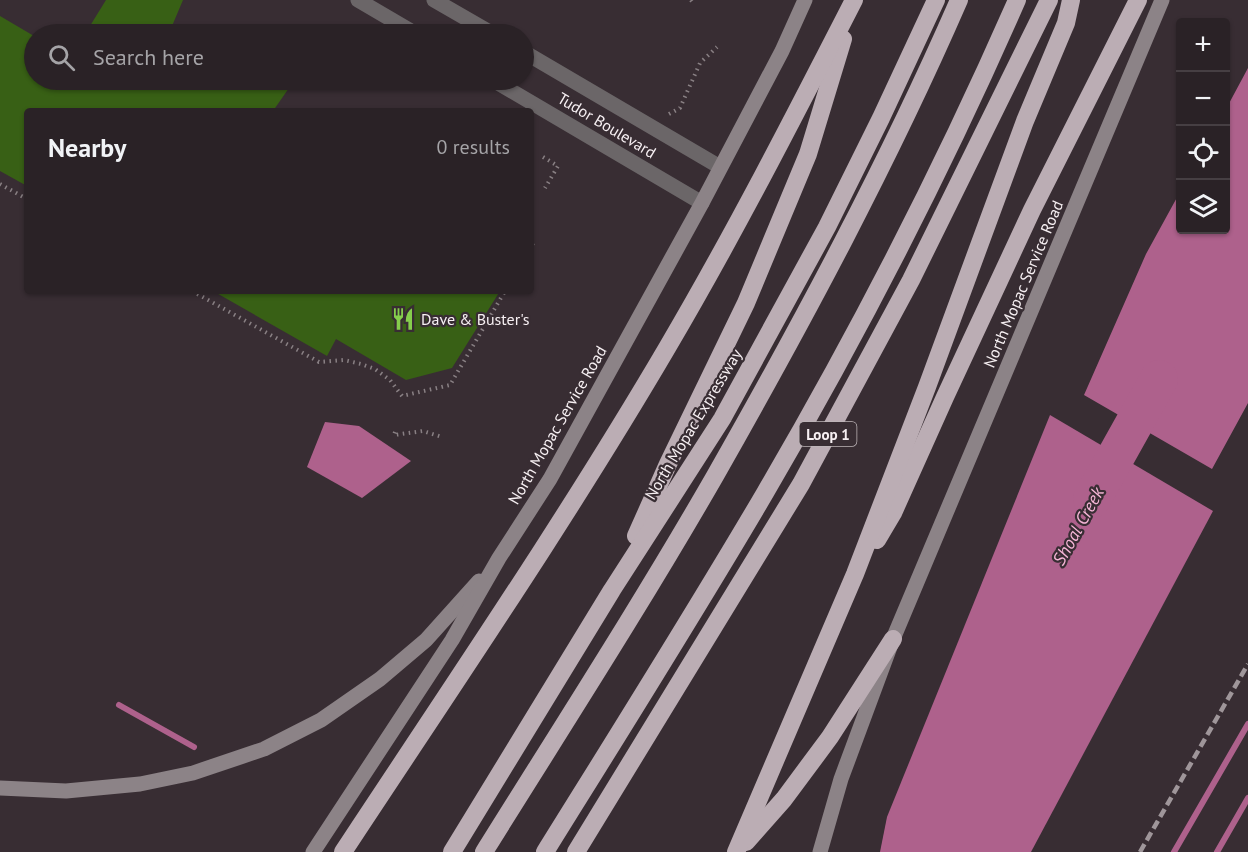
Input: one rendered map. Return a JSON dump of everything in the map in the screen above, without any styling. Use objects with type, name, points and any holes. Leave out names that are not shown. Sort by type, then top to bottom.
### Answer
[{"type":"highway","points":[[612,590],[668,464],[746,303],[808,154],[855,0]]},
{"type":"highway","points":[[343,852],[559,525],[667,347],[742,215],[855,0]]},
{"type":"highway","name":"North Mopac Expressway","points":[[452,852],[612,590],[722,419],[827,227],[936,0]]},
{"type":"highway","points":[[484,852],[708,487],[772,374],[847,233],[959,0]]},
{"type":"highway","points":[[545,852],[765,492],[832,374],[945,154],[1017,0]]},
{"type":"highway","name":"Loop 1","points":[[576,852],[801,484],[912,280],[1049,0]]},
{"type":"highway","points":[[737,852],[855,574],[1025,121],[1066,23],[1071,0]]},
{"type":"highway","points":[[855,574],[893,513],[1032,210],[1138,0]]},
{"type":"highway","points":[[737,852],[784,799],[830,737],[893,639]]},
{"type":"main road","name":"North Mopac Service Road","points":[[313,852],[452,640],[499,558],[550,479],[702,202],[782,51],[805,0]]},
{"type":"main road","name":"North Mopac Service Road","points":[[820,852],[841,779],[893,639],[1162,0]]},
{"type":"main road","points":[[0,788],[66,791],[140,784],[193,773],[264,749],[321,720],[380,679],[426,640],[499,558]]},
{"type":"street","points":[[358,0],[400,24]]},
{"type":"street","points":[[434,0],[476,24]]},
{"type":"street","name":"Tudor Boulevard","points":[[534,58],[720,167]]},
{"type":"street","name":"Tudor Boulevard","points":[[510,90],[702,202]]},
{"type":"path","points":[[669,114],[680,108],[700,63],[717,47]]},
{"type":"path","points":[[543,156],[558,166],[545,188]]},
{"type":"path","points":[[0,184],[24,197]]},
{"type":"path","points":[[197,294],[319,362],[344,360],[375,369],[390,380],[402,396],[450,385],[503,294]]},
{"type":"path","points":[[395,432],[394,435],[423,431],[442,437]]},
{"type":"water","points":[[1248,68],[1248,403],[1212,469],[1084,395],[1146,254],[1176,199],[1176,234],[1230,234],[1230,102]]},
{"type":"water","points":[[1050,415],[1213,511],[1031,852],[880,852],[887,817]]},
{"type":"water","points":[[325,422],[359,426],[411,461],[362,498],[307,467]]},
{"type":"building","points":[[106,0],[183,0],[173,24],[91,24]]},
{"type":"building","points":[[0,16],[24,30],[24,90],[288,90],[275,108],[24,108],[24,184],[0,171]]},
{"type":"building","points":[[218,294],[498,294],[452,368],[406,380],[336,339],[327,356]]},
{"type":"waterway","name":"Shoal Creek","points":[[1092,499],[1159,379]]},
{"type":"waterway","points":[[119,705],[194,747]]},
{"type":"waterway","points":[[1174,852],[1248,724]]},
{"type":"waterway","points":[[1217,852],[1248,798]]},
{"type":"railway","points":[[1140,852],[1248,664]]},
{"type":"place","name":"Dave & Buster's","points":[[403,319]]}]
